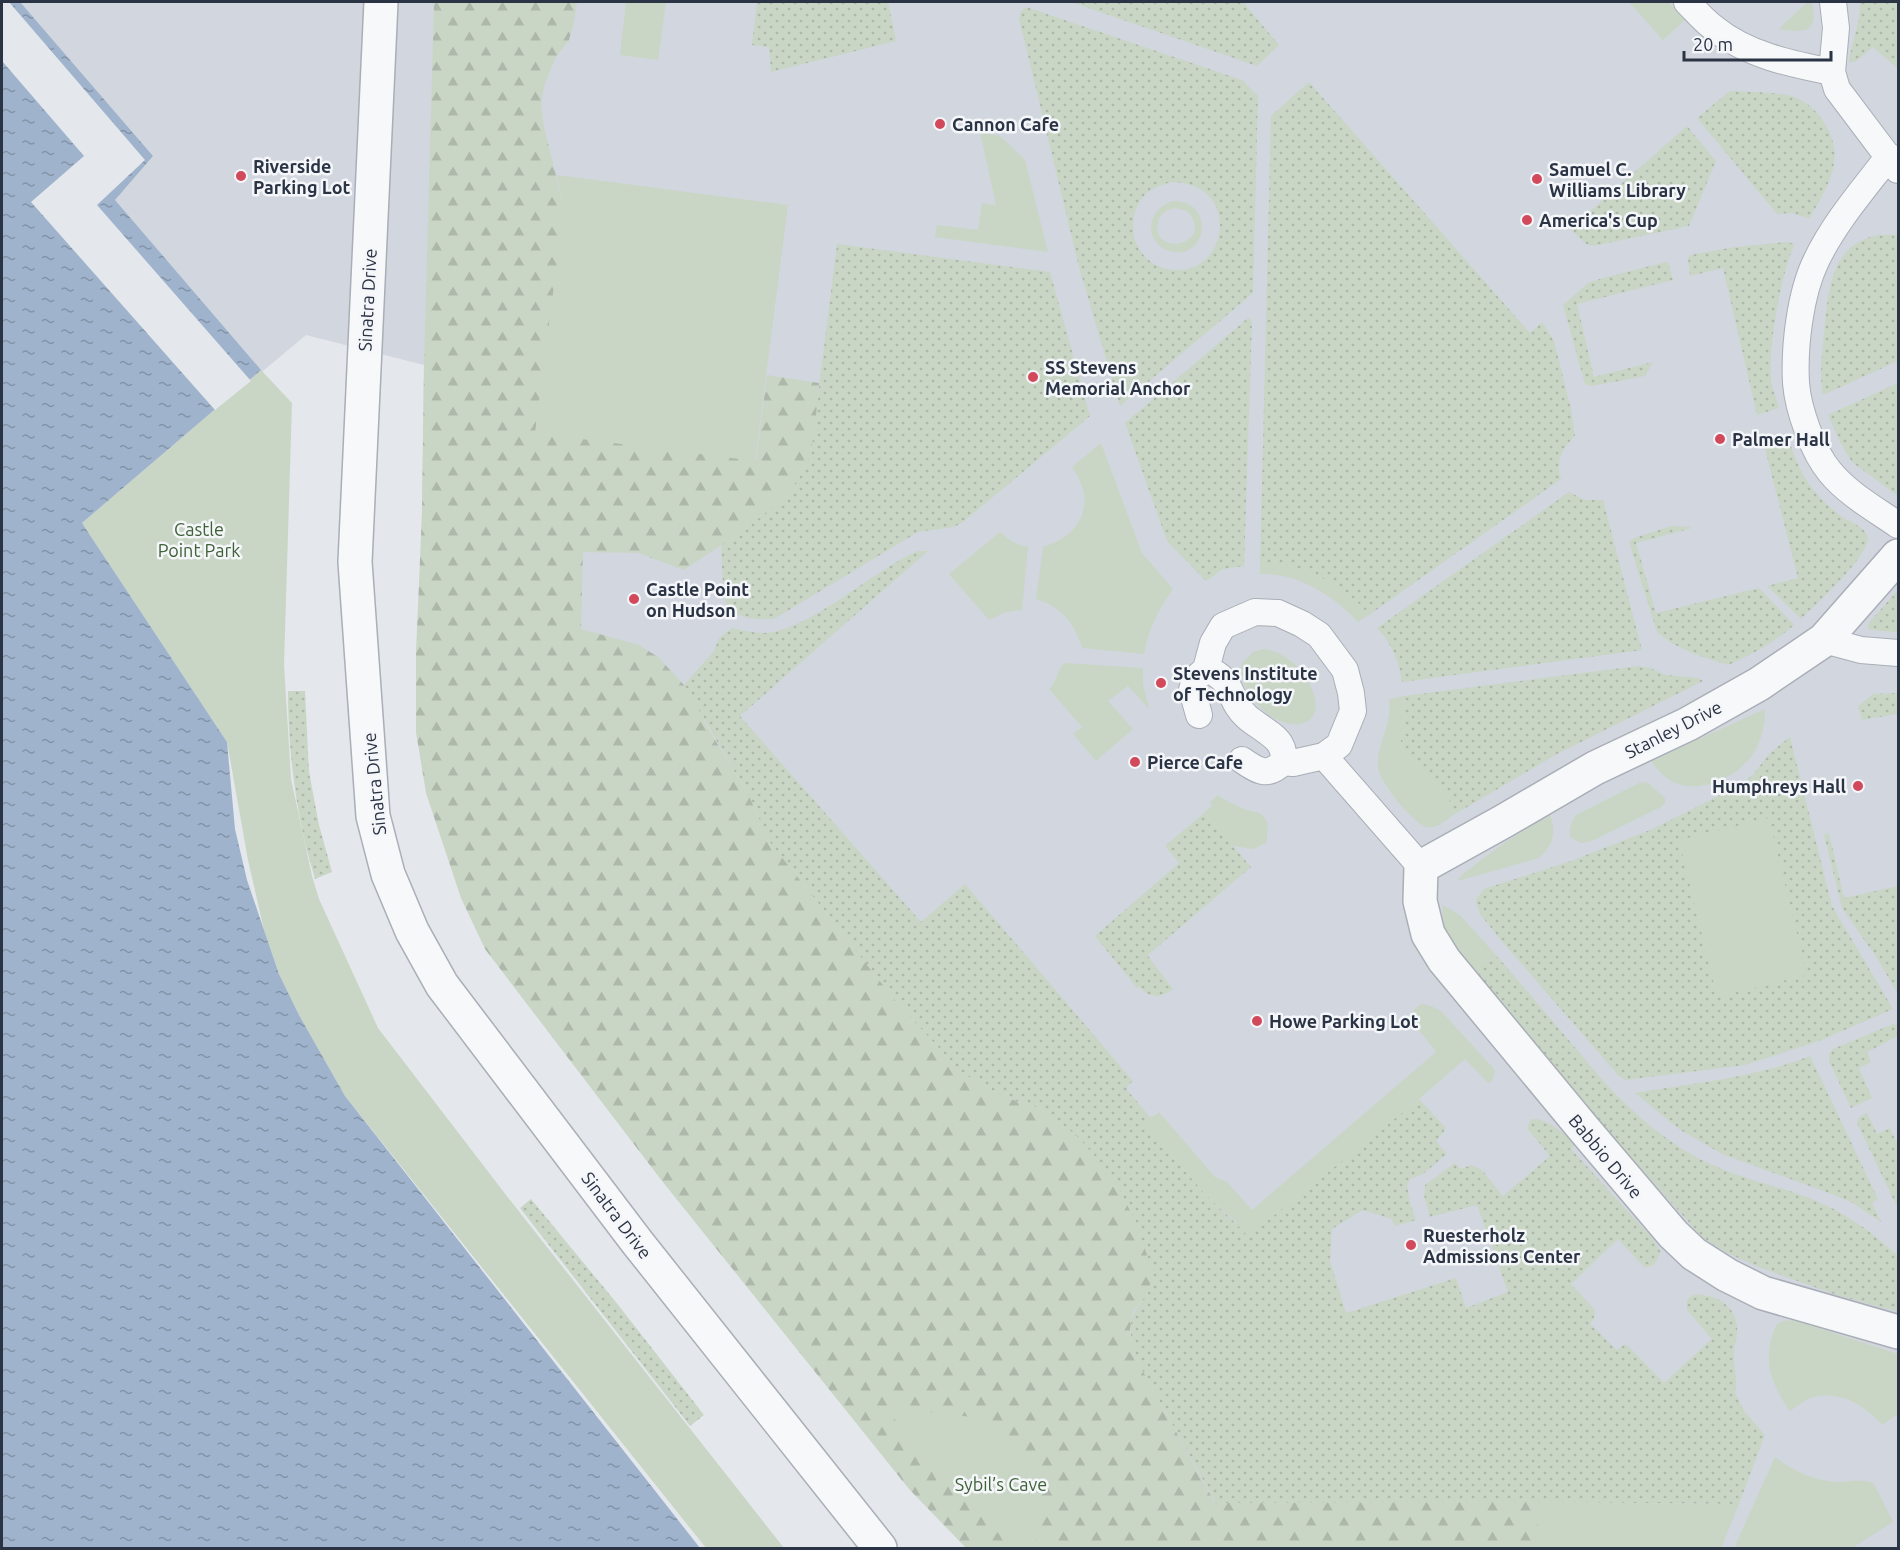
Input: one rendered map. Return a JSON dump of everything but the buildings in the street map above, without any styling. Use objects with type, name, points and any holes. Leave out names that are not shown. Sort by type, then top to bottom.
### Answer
[{"type":"street","name":"Sinatra Drive","points":[[381,2],[356,562],[373,816],[388,874],[411,931],[442,985],[637,1242],[880,1548]]},
{"type":"street","name":"Stanley Drive","points":[[1421,867],[1595,768],[1688,724],[1759,684],[1824,640],[1899,556]]},
{"type":"street","name":"Babbio Drive","points":[[1421,867],[1420,901],[1428,934],[1444,960],[1673,1234],[1694,1254],[1727,1275],[1763,1293],[1899,1332]]},
{"type":"lane","points":[[1687,2],[1714,28],[1743,46],[1787,63],[1832,72]]},
{"type":"lane","points":[[1833,2],[1836,28],[1832,72],[1837,89],[1894,163],[1830,234],[1815,264],[1806,291],[1800,323],[1796,384],[1803,415],[1817,452],[1828,470],[1841,484],[1899,525]]},
{"type":"lane","points":[[1199,715],[1191,690],[1195,679],[1206,669],[1213,643],[1223,626],[1255,612],[1278,613],[1302,624],[1319,635],[1345,670],[1353,711],[1339,745],[1324,756],[1293,763],[1283,762]]},
{"type":"lane","points":[[1824,640],[1862,650],[1899,653]]},
{"type":"lane","points":[[1206,669],[1218,673],[1226,680],[1238,707],[1255,724],[1279,741],[1285,753],[1283,762],[1274,771],[1263,772],[1242,760]]},
{"type":"lane","points":[[1324,756],[1421,867]]},
{"type":"shaded area","name":"Stevens Institute of Technology","points":[[9,2],[1898,2],[1898,1548],[967,1548],[421,573],[424,365],[306,335],[251,381],[97,205]]},
{"type":"green space","points":[[434,2],[577,2],[569,40],[556,57],[545,83],[541,104],[544,127],[564,208],[536,433],[756,460],[767,375],[819,383],[814,435],[806,465],[785,495],[752,524],[684,570],[638,553],[583,552],[581,629],[639,645],[658,657],[684,685],[749,796],[769,841],[898,1004],[962,1073],[1004,1097],[1039,1108],[1076,1135],[1113,1176],[1135,1221],[1153,1272],[1148,1293],[1133,1311],[1130,1329],[1134,1355],[1215,1503],[1533,1502],[1543,1548],[966,1548],[909,1489],[662,1181],[485,949],[461,898],[426,793],[416,732],[416,652],[422,513]]},
{"type":"green space","points":[[626,2],[666,2],[658,60],[620,55]]},
{"type":"green space","points":[[757,2],[888,2],[896,41],[771,72],[769,47],[752,45]]},
{"type":"green space","points":[[1071,2],[1243,2],[1279,45],[1257,66]]},
{"type":"green space","points":[[1629,2],[1669,2],[1685,20],[1663,40]]},
{"type":"green space","points":[[1807,2],[1812,2],[1814,12],[1808,29],[1796,31],[1779,29]]},
{"type":"green space","points":[[1860,2],[1898,2],[1898,69],[1873,47],[1855,62],[1849,62],[1859,18]]},
{"type":"green space","points":[[1026,7],[1242,80],[1258,96],[1253,293],[1120,406],[1079,267],[1019,18],[1021,11]],"holes":[[[1171,182],[1195,187],[1210,198],[1219,213],[1220,231],[1215,247],[1204,261],[1188,269],[1168,269],[1155,265],[1139,249],[1134,235],[1135,213],[1141,199],[1155,188]]]},
{"type":"green space","points":[[1309,82],[1530,333],[1542,322],[1554,341],[1571,409],[1575,436],[1566,445],[1559,461],[1561,479],[1369,615],[1347,594],[1320,578],[1291,568],[1260,565],[1271,116]]},
{"type":"green space","points":[[1730,91],[1772,93],[1795,97],[1815,111],[1829,131],[1835,157],[1833,169],[1829,182],[1809,219],[1792,213],[1777,214],[1697,118]]},
{"type":"green space","points":[[1687,126],[1716,161],[1689,226],[1593,246],[1586,244],[1570,229]]},
{"type":"green space","points":[[980,132],[1000,136],[1025,160],[1048,252],[935,237],[937,225],[978,230],[982,203],[996,205]]},
{"type":"green space","points":[[557,175],[788,205],[755,461],[535,433],[564,208]]},
{"type":"green space","points":[[1172,201],[1186,203],[1195,209],[1200,218],[1202,228],[1200,238],[1194,246],[1185,251],[1165,250],[1151,231],[1156,213]],"holes":[[[1175,208],[1187,211],[1194,222],[1194,232],[1189,239],[1181,243],[1164,241],[1158,234],[1160,216]]]},
{"type":"green space","points":[[1881,235],[1898,235],[1898,361],[1823,395],[1822,350],[1827,302],[1835,271],[1851,247],[1864,239]]},
{"type":"green space","points":[[1787,242],[1795,244],[1780,293],[1771,355],[1772,386],[1779,408],[1757,415],[1723,268],[1690,276],[1688,258],[1690,255],[1735,247]]},
{"type":"green space","points":[[837,244],[1050,272],[1090,416],[963,522],[954,527],[918,532],[774,619],[748,618],[731,610],[725,600],[721,544],[763,515],[786,494],[804,467],[811,450]]},
{"type":"green space","points":[[1666,262],[1669,264],[1673,280],[1577,304],[1594,377],[1653,362],[1645,376],[1592,386],[1585,384],[1563,305],[1588,283]]},
{"type":"green space","points":[[1248,318],[1252,323],[1244,566],[1223,569],[1206,581],[1167,541],[1125,423]]},
{"type":"green space","name":"Castle Point Park","points":[[261,370],[292,403],[284,665],[291,779],[319,899],[378,1028],[506,1195],[784,1548],[706,1548],[345,1096],[299,1015],[279,974],[264,930],[248,860],[227,742],[82,523]]},
{"type":"green space","points":[[1898,383],[1898,495],[1852,462],[1828,415]]},
{"type":"green space","points":[[1787,434],[1801,470],[1813,489],[1830,507],[1867,535],[1867,543],[1853,566],[1801,619],[1767,586],[1798,578],[1763,441]]},
{"type":"green space","points":[[1101,443],[1142,553],[1173,589],[1155,620],[1144,654],[1082,648],[1066,617],[1053,606],[1036,599],[1043,547],[1057,542],[1068,534],[1082,515],[1084,492],[1072,467]]},
{"type":"green space","points":[[1569,492],[1585,500],[1603,500],[1642,650],[1402,682],[1394,653],[1377,628]]},
{"type":"green space","points":[[1671,526],[1691,527],[1636,543],[1656,613],[1759,588],[1794,625],[1763,648],[1728,665],[1673,644],[1657,632],[1629,542],[1634,538]]},
{"type":"green space","points":[[1000,532],[1013,542],[1028,547],[1022,610],[1006,612],[989,620],[949,574]]},
{"type":"green space","points":[[918,551],[928,551],[740,716],[921,922],[965,884],[1133,1081],[1127,1086],[1127,1090],[1150,1117],[1146,1126],[1206,1195],[1248,1235],[1419,1099],[1445,1127],[1436,1141],[1447,1154],[1423,1174],[1410,1179],[1407,1185],[1416,1220],[1395,1226],[1391,1219],[1363,1210],[1332,1229],[1330,1261],[1346,1313],[1456,1278],[1466,1308],[1508,1292],[1477,1205],[1430,1217],[1424,1195],[1425,1185],[1455,1163],[1461,1169],[1472,1165],[1482,1170],[1503,1196],[1550,1156],[1527,1128],[1531,1119],[1544,1121],[1566,1135],[1576,1144],[1571,1149],[1652,1238],[1661,1252],[1654,1265],[1645,1268],[1618,1239],[1571,1284],[1595,1310],[1590,1324],[1617,1350],[1625,1344],[1628,1346],[1664,1383],[1712,1339],[1687,1310],[1689,1298],[1699,1295],[1714,1298],[1726,1304],[1736,1320],[1735,1393],[1744,1411],[1765,1435],[1739,1504],[1216,1503],[1134,1355],[1131,1322],[1136,1309],[1148,1293],[1076,1135],[1039,1108],[1004,1097],[962,1073],[898,1004],[769,841],[749,796],[684,685],[714,651],[719,638],[732,628],[764,633],[782,630],[821,611],[900,560]]},
{"type":"green space","points":[[1278,564],[1316,575],[1328,581],[1350,596],[1369,615],[1358,622],[1337,603],[1314,588],[1288,577],[1260,574],[1260,565]]},
{"type":"green space","points":[[1898,590],[1898,632],[1869,630],[1868,624]]},
{"type":"green space","points":[[1263,649],[1287,658],[1305,676],[1314,695],[1316,709],[1311,719],[1302,724],[1289,724],[1275,719],[1262,709],[1250,694],[1241,672],[1242,663],[1253,652]]},
{"type":"green space","points":[[1065,663],[1143,668],[1143,684],[1149,709],[1128,686],[1108,701],[1133,729],[1096,761],[1073,734],[1082,727],[1049,689]]},
{"type":"green space","points":[[1638,666],[1666,675],[1699,678],[1703,681],[1557,754],[1452,816],[1449,799],[1400,747],[1405,713],[1404,696]]},
{"type":"green space","points":[[288,691],[305,691],[309,772],[319,825],[332,872],[315,879],[299,816],[290,745]]},
{"type":"green space","points":[[1898,693],[1898,717],[1897,714],[1862,720],[1858,706],[1873,694]]},
{"type":"green space","points":[[1404,696],[1405,713],[1400,747],[1449,799],[1452,816],[1434,827],[1421,824],[1406,811],[1384,782],[1378,767],[1379,750],[1389,717],[1389,699]]},
{"type":"green space","points":[[1765,709],[1762,734],[1754,752],[1744,765],[1725,778],[1703,785],[1681,785],[1665,777],[1651,761]]},
{"type":"green space","points":[[1790,737],[1832,906],[1893,1009],[1819,1041],[1745,1065],[1625,1080],[1618,1075],[1499,938],[1480,914],[1477,898],[1484,889],[1571,861],[1650,830],[1728,791],[1752,776],[1771,752]]},
{"type":"green space","points":[[1641,782],[1648,783],[1665,798],[1665,803],[1661,807],[1592,841],[1581,843],[1570,837],[1571,826],[1576,815]]},
{"type":"green space","points":[[1218,795],[1265,818],[1268,826],[1266,843],[1253,849],[1233,846],[1204,813],[1212,805],[1210,802]]},
{"type":"green space","points":[[1204,813],[1251,867],[1148,955],[1173,989],[1156,996],[1147,994],[1140,987],[1137,988],[1095,936],[1179,863],[1165,846]]},
{"type":"green space","points":[[1550,814],[1553,827],[1551,843],[1539,858],[1457,881],[1464,873],[1504,843]]},
{"type":"green space","points":[[1769,818],[1807,975],[1717,997],[1679,840]]},
{"type":"green space","points":[[1829,833],[1844,898],[1898,886],[1898,995],[1879,961],[1842,908],[1824,835]]},
{"type":"green space","points":[[1443,905],[1460,915],[1498,957],[1483,962],[1475,971],[1456,949],[1447,934],[1442,916]]},
{"type":"green space","points":[[1498,957],[1606,1084],[1656,1131],[1715,1166],[1810,1198],[1834,1209],[1863,1227],[1889,1248],[1898,1256],[1898,1312],[1837,1295],[1756,1266],[1727,1253],[1702,1237],[1612,1136],[1475,971],[1483,962]]},
{"type":"green space","points":[[1423,1004],[1441,1011],[1495,1070],[1492,1081],[1488,1083],[1465,1059],[1419,1099],[1248,1235],[1206,1195],[1146,1126],[1147,1120],[1159,1112],[1215,1177],[1227,1182],[1252,1210],[1436,1052],[1415,1025],[1413,1011]]},
{"type":"green space","points":[[1893,1024],[1898,1025],[1898,1036],[1867,1052],[1871,1062],[1859,1068],[1872,1098],[1851,1108],[1829,1061],[1829,1054],[1833,1049]]},
{"type":"green space","points":[[1810,1056],[1878,1199],[1872,1203],[1881,1222],[1851,1202],[1722,1154],[1679,1129],[1635,1093],[1746,1075]]},
{"type":"green space","points":[[1867,1113],[1877,1134],[1890,1128],[1898,1145],[1898,1209],[1857,1123],[1859,1117]]},
{"type":"green space","points":[[531,1199],[704,1415],[690,1426],[520,1208]]},
{"type":"green space","points":[[1787,1320],[1800,1322],[1898,1354],[1898,1414],[1882,1425],[1859,1405],[1840,1397],[1830,1396],[1810,1398],[1790,1411],[1773,1380],[1769,1358],[1769,1347],[1777,1324]]},
{"type":"green space","name":"Sybil’s Cave","points":[[886,1408],[972,1417],[1045,1469],[1034,1548],[1014,1548],[940,1478]]},
{"type":"green space","points":[[1775,1457],[1796,1471],[1811,1477],[1836,1482],[1865,1481],[1874,1484],[1893,1522],[1852,1548],[1743,1548],[1735,1546]]},
{"type":"green space","points":[[1533,1502],[1739,1504],[1721,1548],[1543,1548]]},
{"type":"water","points":[[2,2],[20,2],[153,156],[115,200],[261,370],[82,523],[227,742],[235,829],[247,880],[279,974],[299,1015],[345,1096],[700,1548],[2,1548]]},
{"type":"pier","points":[[2,2],[9,2],[145,160],[97,205],[251,381],[215,410],[31,202],[84,156],[2,61]]},
{"type":"place","name":"Cannon Cafe","points":[[940,124]]},
{"type":"place","name":"Riverside Parking Lot","points":[[241,176]]},
{"type":"place","name":"Samuel C. Williams Library","points":[[1537,179]]},
{"type":"place","name":"America's Cup","points":[[1527,220]]},
{"type":"place","name":"SS Stevens Memorial Anchor","points":[[1033,377]]},
{"type":"place","name":"Palmer Hall","points":[[1720,439]]},
{"type":"place","name":"Castle Point on Hudson","points":[[634,599]]},
{"type":"place","name":"Stevens Institute of Technology","points":[[1161,683]]},
{"type":"place","name":"Pierce Cafe","points":[[1135,762]]},
{"type":"place","name":"Humphreys Hall","points":[[1858,786]]},
{"type":"place","name":"Howe Parking Lot","points":[[1257,1021]]},
{"type":"place","name":"Ruesterholz Admissions Center","points":[[1411,1245]]}]
